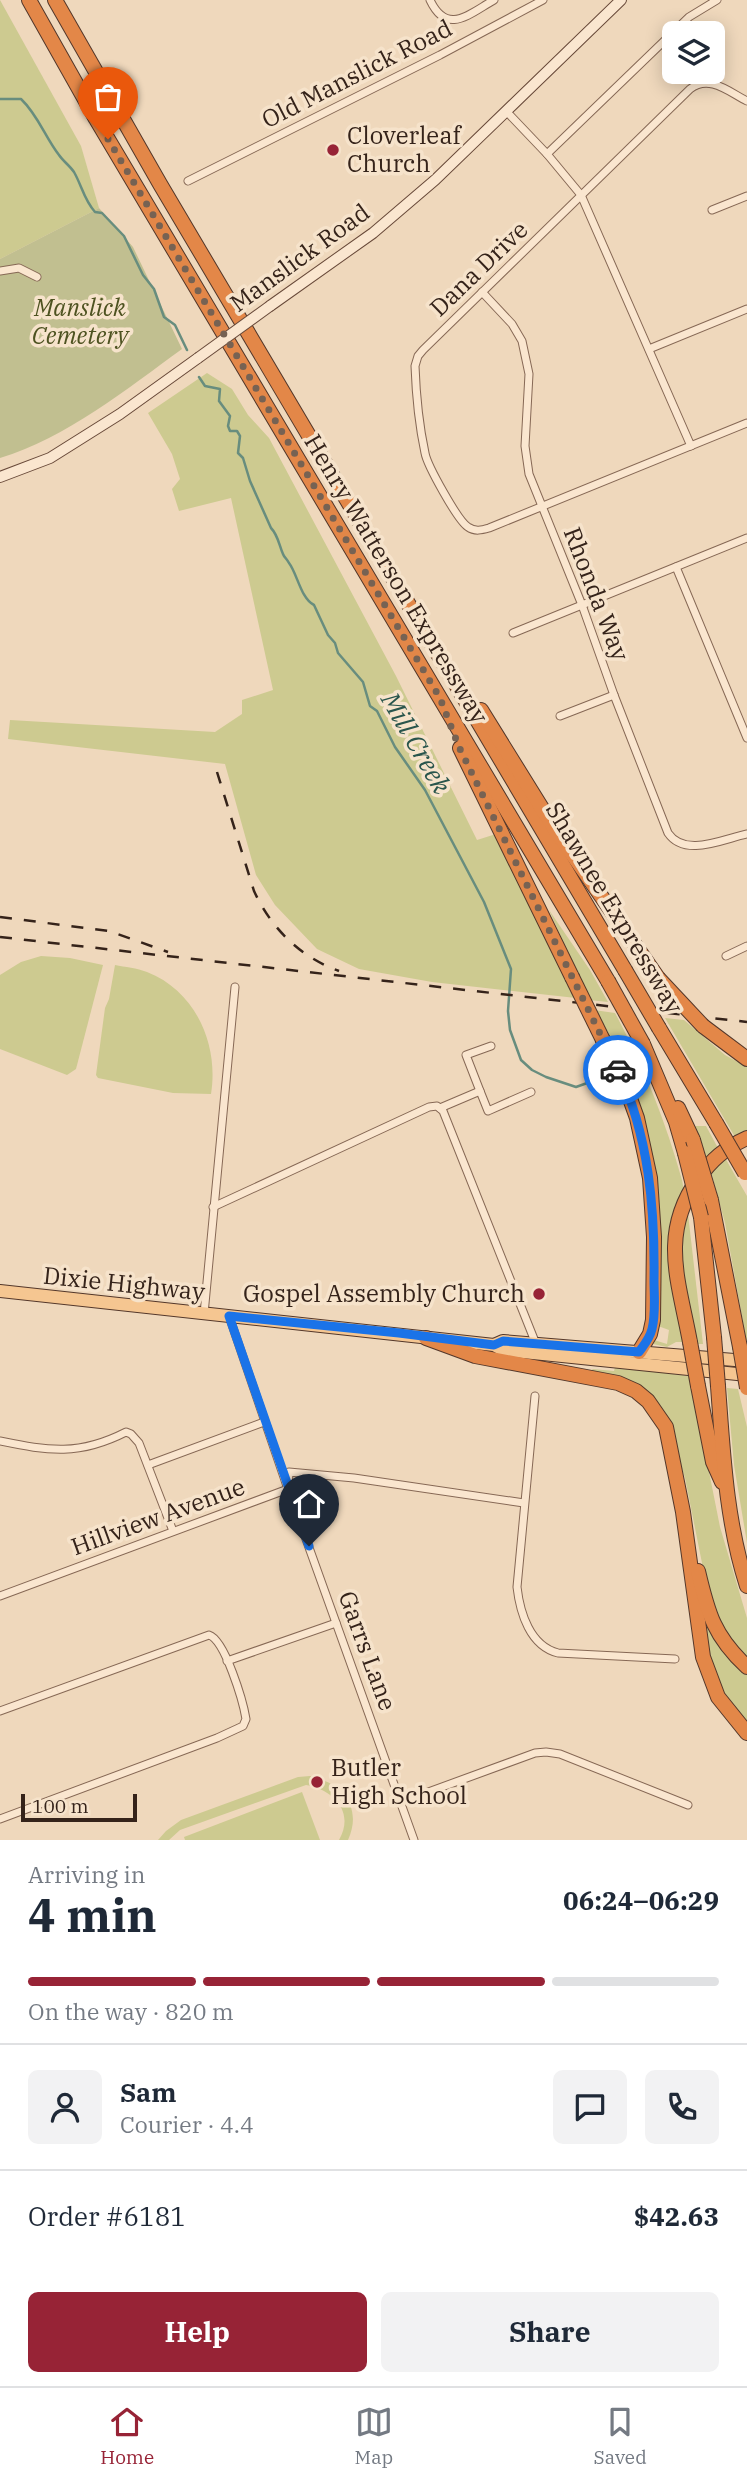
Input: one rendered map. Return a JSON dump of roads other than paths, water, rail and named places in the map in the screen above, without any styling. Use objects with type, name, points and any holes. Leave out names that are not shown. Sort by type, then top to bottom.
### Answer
[{"type":"highway","name":"Henry Watterson Expressway","points":[[29,0],[96,118],[608,981],[643,1045],[689,1147]]},
{"type":"highway","name":"Henry Watterson Expressway","points":[[55,0],[171,203],[444,662]]},
{"type":"highway","points":[[444,662],[478,705],[556,831],[658,978],[703,1026],[747,1059]]},
{"type":"highway","name":"Shawnee Expressway","points":[[444,662],[746,1175]]},
{"type":"highway","points":[[440,698],[459,747],[603,1040],[637,1118],[650,1178],[654,1237],[653,1320],[650,1334],[639,1352]]},
{"type":"highway","points":[[725,1489],[713,1462],[674,1253],[680,1208],[685,1197],[721,1152],[747,1138]]},
{"type":"highway","points":[[689,1147],[711,1200],[747,1388]]},
{"type":"highway","points":[[689,1147],[701,1217],[725,1489],[747,1586]]},
{"type":"highway","points":[[426,1338],[475,1356],[618,1383],[636,1391],[656,1410],[666,1427],[683,1512],[703,1657],[718,1697],[747,1733]]},
{"type":"highway","points":[[683,1512],[689,1525],[707,1608],[715,1629],[747,1667]]},
{"type":"main road","name":"Manslick Road","points":[[0,477],[50,458],[120,414],[373,233],[437,178],[621,0]]},
{"type":"main road","name":"Dixie Highway","points":[[0,1291],[494,1345],[503,1350],[747,1376]]},
{"type":"main road","name":"Dixie Highway","points":[[494,1345],[503,1341],[747,1362]]},
{"type":"street","points":[[430,0],[439,16],[448,21],[461,19],[494,0]]},
{"type":"street","name":"Old Manslick Road","points":[[188,181],[440,55],[543,0]]},
{"type":"street","points":[[547,154],[689,17],[717,0]]},
{"type":"street","name":"Dana Drive","points":[[541,506],[483,530],[470,528],[458,514],[425,454],[415,366],[418,356],[690,89],[703,82],[718,86],[747,101]]},
{"type":"street","points":[[507,112],[581,195],[691,446]]},
{"type":"street","points":[[712,210],[747,196]]},
{"type":"street","points":[[0,271],[19,268],[37,277]]},
{"type":"street","name":"Rhonda Way","points":[[482,292],[512,324],[523,341],[529,381],[526,455],[529,474],[670,836],[689,846],[747,834]]},
{"type":"street","points":[[649,349],[747,309]]},
{"type":"street","points":[[541,506],[747,424]]},
{"type":"street","points":[[513,633],[747,538]]},
{"type":"street","points":[[676,567],[747,738]]},
{"type":"street","points":[[560,716],[614,695]]},
{"type":"street","points":[[726,956],[747,946]]},
{"type":"street","points":[[204,1314],[235,987]]},
{"type":"street","points":[[491,1046],[466,1055],[488,1111],[531,1092]]},
{"type":"street","points":[[213,1207],[429,1107],[439,1107],[480,1091]]},
{"type":"street","points":[[439,1107],[536,1344]]},
{"type":"street","name":"Garrs Lane","points":[[229,1316],[264,1422],[414,1840]]},
{"type":"street","points":[[534,1396],[518,1577],[519,1600],[531,1633],[541,1646],[563,1654],[675,1659]]},
{"type":"street","points":[[148,1465],[264,1422]]},
{"type":"street","points":[[0,1441],[51,1451],[65,1451],[82,1448],[126,1432],[131,1434],[139,1443],[173,1531]]},
{"type":"street","name":"Hillview Avenue","points":[[0,1595],[288,1489],[289,1472],[354,1478],[524,1503]]},
{"type":"street","points":[[227,1661],[337,1623]]},
{"type":"street","points":[[0,1711],[203,1635],[215,1637],[227,1661],[246,1715],[243,1726],[217,1738],[0,1819]]},
{"type":"street","points":[[401,1802],[535,1753],[546,1752],[560,1754],[688,1805]]},
{"type":"waterway","name":"Mill Creek","points":[[0,99],[21,99],[32,112],[54,148],[74,172],[91,207],[95,212],[102,213],[124,236],[143,275],[154,289],[164,317],[175,325],[187,350]]},
{"type":"waterway","name":"Mill Creek","points":[[199,377],[205,386],[220,389],[219,401],[230,416],[230,431],[237,431],[240,436],[238,453],[243,458],[250,481],[302,592],[314,605],[338,653],[363,682],[370,706],[377,711],[395,747],[425,790],[484,902],[511,969],[508,1011],[510,1030],[521,1060],[546,1077],[576,1087],[590,1082],[616,1089]]},
{"type":"railway","points":[[217,772],[254,891],[261,904],[288,940],[312,958],[339,971]]},
{"type":"railway","points":[[0,917],[109,931],[168,952]]},
{"type":"railway","points":[[0,937],[747,1022]]},
{"type":"place","name":"Cloverleaf Church","points":[[333,150]]},
{"type":"place","name":"Gospel Assembly Church","points":[[539,1294]]},
{"type":"place","name":"Butler High School","points":[[317,1782]]},
{"type":"park label","name":"Manslick Cemetery","points":[[80,322]]}]
